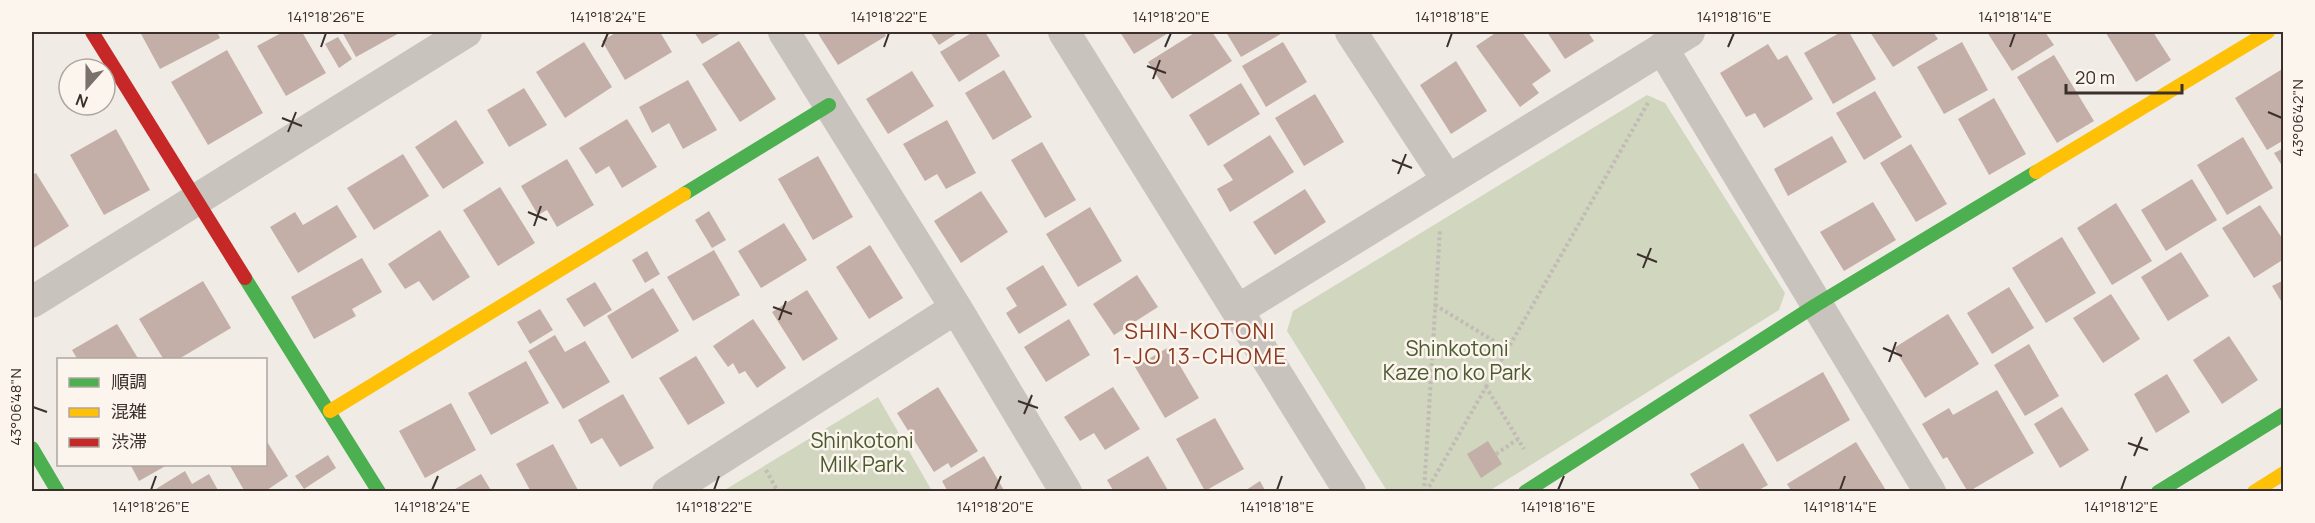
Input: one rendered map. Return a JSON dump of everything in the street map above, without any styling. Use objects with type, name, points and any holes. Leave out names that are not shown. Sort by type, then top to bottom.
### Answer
[{"type":"street","points":[[92,32],[379,492]]},
{"type":"street","points":[[32,302],[466,32]]},
{"type":"street","points":[[784,32],[956,308],[1066,492]]},
{"type":"street","points":[[1064,32],[1350,492]]},
{"type":"street","points":[[1351,32],[1446,179]]},
{"type":"street","points":[[1238,310],[1446,179],[1689,32]]},
{"type":"street","points":[[1525,492],[1816,305],[2268,32]]},
{"type":"street","points":[[1662,48],[1930,492]]},
{"type":"street","points":[[330,411],[829,105]]},
{"type":"street","points":[[668,492],[956,308]]},
{"type":"street","points":[[2158,492],[2283,414]]},
{"type":"street","points":[[32,448],[58,492]]},
{"type":"street","points":[[2254,492],[2283,473]]},
{"type":"path","points":[[1425,492],[1653,94]]},
{"type":"path","points":[[1425,492],[1440,225]]},
{"type":"path","points":[[1435,305],[1507,349]]},
{"type":"path","points":[[1486,387],[1527,455]]},
{"type":"path","points":[[1496,454],[1518,439]]},
{"type":"green space","name":"Shinkotoni Kaze no ko Park","points":[[1647,95],[1665,103],[1785,293],[1779,310],[1489,491],[1387,491],[1287,331],[1293,311]]},
{"type":"green space","name":"Shinkotoni Milk Park","points":[[878,397],[932,491],[723,491]]},
{"type":"building","points":[[140,32],[217,32],[220,38],[160,69]]},
{"type":"building","points":[[283,32],[302,32],[326,73],[286,96],[257,46]]},
{"type":"building","points":[[342,32],[401,32],[356,57]]},
{"type":"building","points":[[617,32],[660,32],[672,52],[625,80],[602,41]]},
{"type":"building","points":[[694,32],[723,32],[702,44]]},
{"type":"building","points":[[817,32],[884,32],[886,36],[838,65]]},
{"type":"building","points":[[930,32],[959,32],[939,45]]},
{"type":"building","points":[[973,32],[985,32],[1000,56],[959,82],[940,52]]},
{"type":"building","points":[[1120,32],[1170,32],[1134,54]]},
{"type":"building","points":[[1196,32],[1212,32],[1232,61],[1172,99],[1148,62]]},
{"type":"building","points":[[1226,32],[1284,32],[1241,57]]},
{"type":"building","points":[[1497,32],[1522,32],[1551,71],[1532,84],[1539,93],[1520,107],[1476,46]]},
{"type":"building","points":[[1547,32],[1588,32],[1594,41],[1565,59]]},
{"type":"building","points":[[1841,32],[1849,32],[1876,79],[1833,104],[1804,53]]},
{"type":"building","points":[[1870,32],[1933,32],[1938,39],[1893,67]]},
{"type":"building","points":[[1987,32],[2045,32],[2054,45],[2012,71]]},
{"type":"building","points":[[2153,32],[2171,60],[2136,82],[2106,33]]},
{"type":"building","points":[[338,37],[352,59],[339,68],[325,44]]},
{"type":"building","points":[[739,41],[776,99],[740,122],[702,64]]},
{"type":"building","points":[[584,42],[612,87],[565,118],[536,72]]},
{"type":"building","points":[[1283,42],[1307,82],[1266,107],[1242,66]]},
{"type":"building","points":[[1962,42],[1988,90],[1944,114],[1917,67]]},
{"type":"building","points":[[1768,44],[1778,60],[1787,55],[1813,99],[1764,128],[1755,113],[1746,117],[1720,73]]},
{"type":"building","points":[[227,50],[263,113],[208,145],[171,82]]},
{"type":"building","points":[[2054,55],[2094,121],[2057,143],[2017,77]]},
{"type":"building","points":[[1456,61],[1487,111],[1451,134],[1420,85]]},
{"type":"building","points":[[2284,68],[2284,140],[2267,150],[2235,98]]},
{"type":"building","points":[[1004,70],[1032,117],[993,140],[965,93]]},
{"type":"building","points":[[912,71],[934,106],[888,134],[866,99]]},
{"type":"building","points":[[688,80],[717,130],[683,149],[669,123],[652,133],[639,107]]},
{"type":"building","points":[[1241,83],[1260,114],[1208,146],[1189,115]]},
{"type":"building","points":[[524,88],[547,125],[509,147],[487,110]]},
{"type":"building","points":[[1875,91],[1902,137],[1864,160],[1836,113]]},
{"type":"building","points":[[1315,94],[1344,142],[1304,166],[1275,118]]},
{"type":"building","points":[[1994,98],[2026,154],[1989,175],[1958,119]]},
{"type":"building","points":[[627,119],[657,167],[622,188],[609,166],[596,174],[579,148]]},
{"type":"building","points":[[456,120],[484,163],[443,189],[415,147]]},
{"type":"building","points":[[947,120],[976,173],[946,189],[937,174],[925,181],[903,144]]},
{"type":"building","points":[[116,129],[150,190],[104,215],[70,155]]},
{"type":"building","points":[[1270,135],[1294,172],[1230,212],[1217,189],[1233,180],[1223,165]]},
{"type":"building","points":[[1832,136],[1847,162],[1788,196],[1774,169]]},
{"type":"building","points":[[2243,137],[2273,188],[2227,215],[2197,165]]},
{"type":"building","points":[[1042,142],[1076,200],[1045,218],[1011,160]]},
{"type":"building","points":[[1911,144],[1947,204],[1916,222],[1880,163]]},
{"type":"building","points":[[2284,148],[2284,169],[2274,153]]},
{"type":"building","points":[[403,154],[429,196],[374,230],[347,188]]},
{"type":"building","points":[[818,156],[853,217],[813,240],[778,179]]},
{"type":"building","points":[[567,159],[594,205],[557,227],[547,210],[538,215],[521,186]]},
{"type":"building","points":[[36,173],[69,226],[32,249],[32,175]]},
{"type":"building","points":[[2192,179],[2217,220],[2166,251],[2141,210]]},
{"type":"building","points":[[500,187],[535,243],[498,266],[463,210]]},
{"type":"building","points":[[1305,189],[1326,222],[1275,255],[1253,222]]},
{"type":"building","points":[[981,191],[1008,232],[961,263],[934,221]]},
{"type":"building","points":[[1873,202],[1896,240],[1844,271],[1820,232]]},
{"type":"building","points":[[2116,203],[2152,261],[2112,285],[2077,228]]},
{"type":"building","points":[[337,205],[357,237],[298,273],[270,227],[295,212],[303,225]]},
{"type":"building","points":[[2260,205],[2284,241],[2284,259],[2254,278],[2222,228]]},
{"type":"building","points":[[1090,207],[1122,261],[1078,287],[1046,234]]},
{"type":"building","points":[[709,211],[726,240],[712,248],[695,220]]},
{"type":"building","points":[[784,223],[807,260],[761,288],[738,251]]},
{"type":"building","points":[[440,230],[470,277],[433,301],[419,281],[405,289],[388,264]]},
{"type":"building","points":[[2062,237],[2096,293],[2046,323],[2012,268]]},
{"type":"building","points":[[870,245],[903,298],[869,319],[836,267]]},
{"type":"building","points":[[714,250],[740,295],[693,321],[667,277]]},
{"type":"building","points":[[647,251],[660,274],[645,283],[632,260]]},
{"type":"building","points":[[2181,252],[2209,296],[2168,321],[2141,277]]},
{"type":"building","points":[[362,258],[382,292],[352,309],[356,316],[314,339],[291,297]]},
{"type":"building","points":[[1043,265],[1067,305],[1019,334],[1006,313],[1017,306],[1006,288]]},
{"type":"building","points":[[1137,275],[1158,307],[1114,335],[1093,304]]},
{"type":"building","points":[[2284,280],[2284,306],[2272,286]]},
{"type":"building","points":[[203,281],[231,328],[180,358],[163,358],[139,319]]},
{"type":"building","points":[[595,282],[612,310],[584,327],[566,299]]},
{"type":"building","points":[[2009,287],[2034,328],[1992,354],[1967,313]]},
{"type":"building","points":[[653,288],[679,331],[632,359],[607,316]]},
{"type":"building","points":[[807,290],[838,339],[803,361],[772,312]]},
{"type":"building","points":[[2111,294],[2140,339],[2103,363],[2073,318]]},
{"type":"building","points":[[540,309],[553,330],[530,344],[517,322]]},
{"type":"building","points":[[1948,314],[1979,364],[1925,398],[1894,348]]},
{"type":"building","points":[[753,319],[786,368],[757,388],[745,371],[739,374],[733,363],[728,367],[713,346]]},
{"type":"building","points":[[1069,319],[1090,355],[1046,382],[1024,347]]},
{"type":"building","points":[[117,324],[138,358],[77,358],[72,350]]},
{"type":"building","points":[[555,335],[565,352],[585,341],[610,382],[563,409],[528,351]]},
{"type":"building","points":[[2229,336],[2258,380],[2222,404],[2193,360]]},
{"type":"building","points":[[2029,344],[2059,396],[2025,416],[1994,365]]},
{"type":"building","points":[[1169,347],[1199,398],[1165,418],[1135,367]]},
{"type":"building","points":[[696,356],[725,403],[688,425],[659,378]]},
{"type":"building","points":[[526,361],[549,403],[491,435],[468,393]]},
{"type":"building","points":[[1823,372],[1850,420],[1777,462],[1749,415]]},
{"type":"building","points":[[2167,374],[2190,412],[2156,433],[2134,394]]},
{"type":"building","points":[[938,387],[978,451],[951,468],[948,463],[934,472],[897,413]]},
{"type":"building","points":[[1113,387],[1140,429],[1105,450],[1094,433],[1080,441],[1064,417]]},
{"type":"building","points":[[1997,390],[2034,453],[1968,492],[1947,457],[1943,459],[1922,424],[1949,408],[1953,415]]},
{"type":"building","points":[[623,394],[654,448],[620,467],[602,438],[591,444],[578,420]]},
{"type":"building","points":[[451,403],[476,450],[425,478],[399,431]]},
{"type":"building","points":[[2062,407],[2089,450],[2060,468],[2034,424]]},
{"type":"building","points":[[1215,418],[1244,469],[1205,491],[1176,439]]},
{"type":"building","points":[[1488,441],[1502,464],[1481,478],[1467,454]]},
{"type":"building","points":[[267,442],[288,476],[264,492],[245,492],[230,466],[267,466]]},
{"type":"building","points":[[1856,442],[1887,492],[1792,492],[1787,484]]},
{"type":"building","points":[[1743,443],[1768,485],[1755,492],[1701,492],[1690,474]]},
{"type":"building","points":[[553,444],[579,492],[531,492],[516,464]]},
{"type":"building","points":[[328,455],[336,468],[304,489],[295,476]]},
{"type":"building","points":[[984,456],[1005,492],[948,492],[942,481]]},
{"type":"building","points":[[1148,456],[1169,492],[1114,492],[1107,480]]},
{"type":"building","points":[[131,466],[165,466],[139,481]]},
{"type":"building","points":[[185,471],[192,484],[209,474],[219,492],[151,492]]},
{"type":"building","points":[[481,474],[492,492],[450,492]]},
{"type":"building","points":[[1260,481],[1266,492],[1243,492]]},
{"type":"traffic: fast","points":[[684,194],[829,105]]},
{"type":"traffic: fast","points":[[1525,492],[1816,305],[2036,172]]},
{"type":"traffic: fast","points":[[245,278],[379,492]]},
{"type":"traffic: fast","points":[[2158,492],[2284,414]]},
{"type":"traffic: fast","points":[[32,448],[58,492]]},
{"type":"traffic: slow","points":[[2036,172],[2268,32]]},
{"type":"traffic: slow","points":[[330,411],[684,194]]},
{"type":"traffic: slow","points":[[2254,492],[2284,473]]},
{"type":"traffic: jam","points":[[92,32],[245,278]]},
{"type":"district","name":"SHIN-KOTONI 1-JO 13-CHOME","points":[[1200,344]]}]
